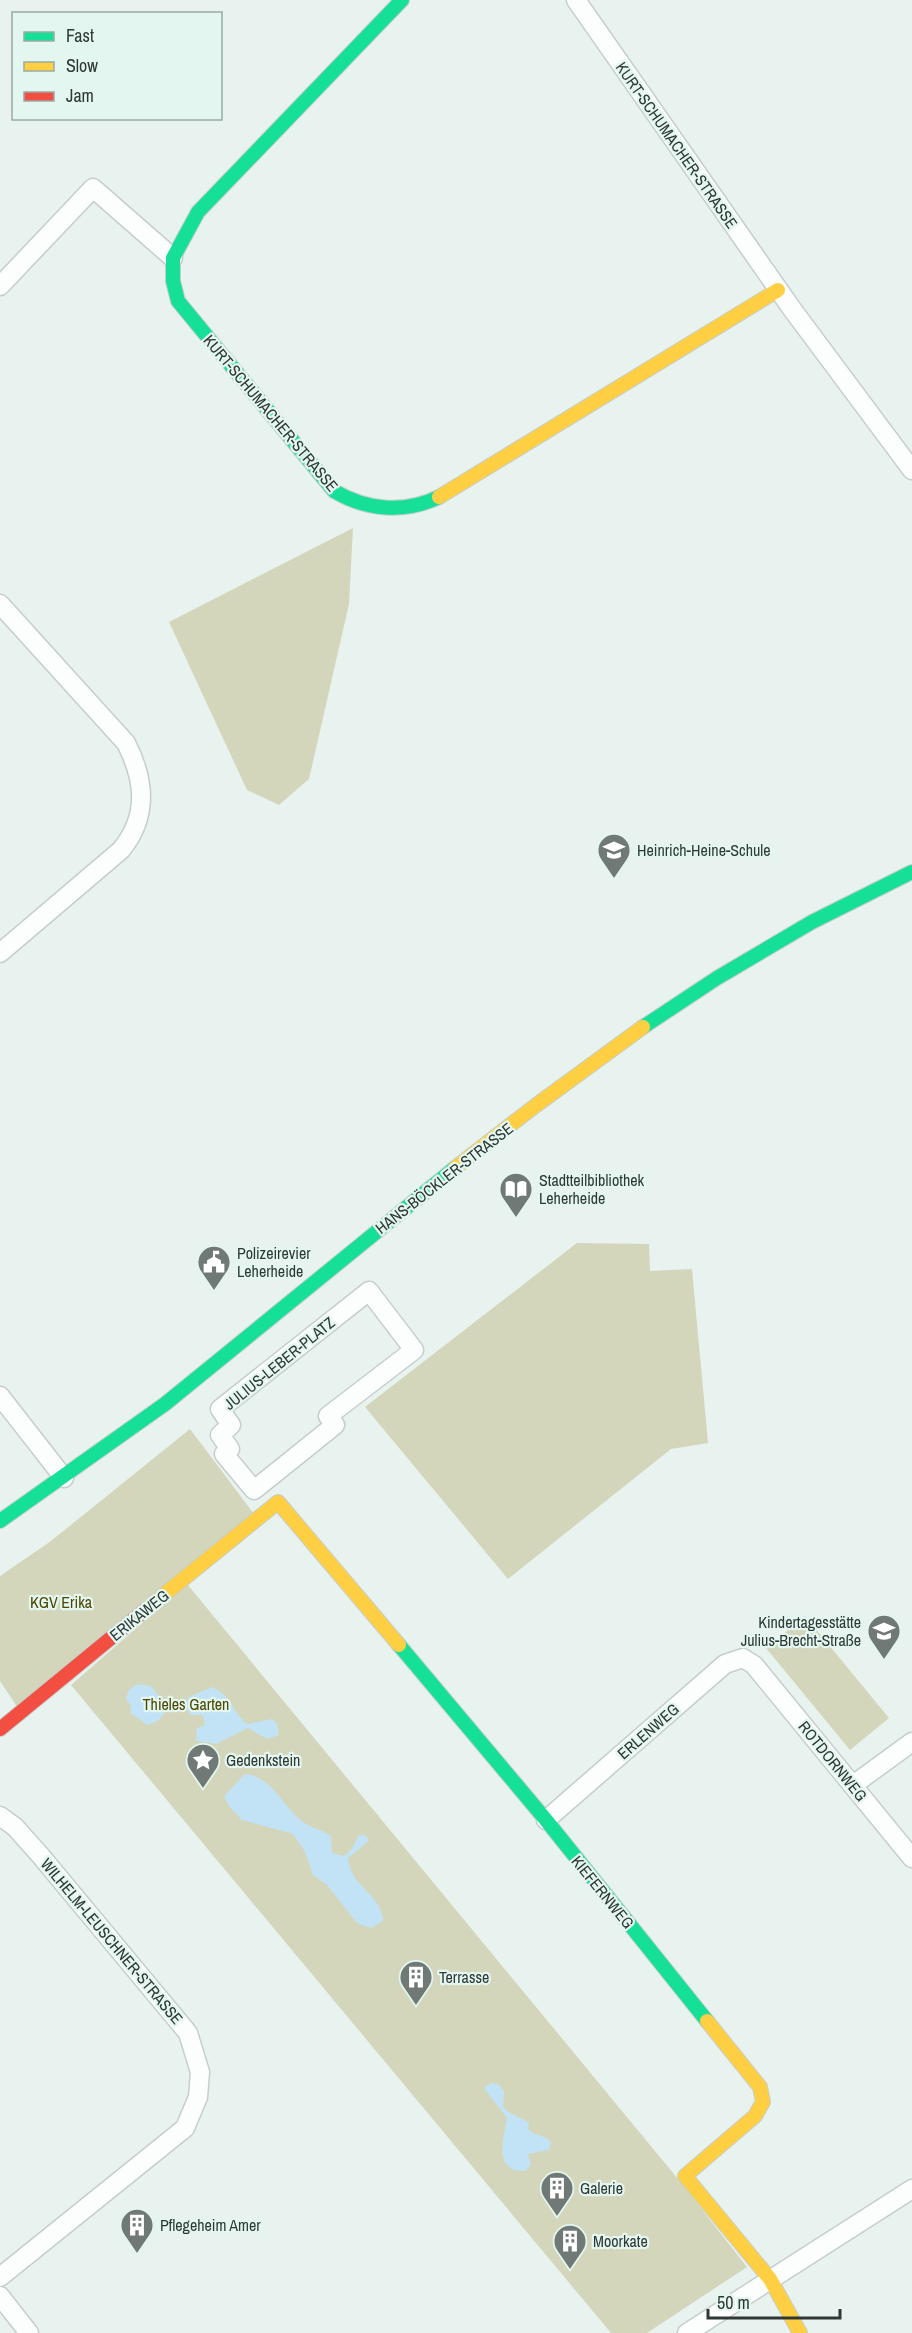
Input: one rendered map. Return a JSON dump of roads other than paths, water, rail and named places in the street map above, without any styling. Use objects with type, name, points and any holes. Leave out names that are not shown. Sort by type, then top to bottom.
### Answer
[{"type":"street","points":[[0,286],[93,188],[173,258],[198,212],[402,0]]},
{"type":"street","name":"KURT-SCHUMACHER-STRASSE","points":[[576,0],[778,290],[912,470]]},
{"type":"street","name":"KURT-SCHUMACHER-STRASSE","points":[[173,258],[173,281],[178,301],[230,366],[334,490],[352,502],[383,509],[405,507],[436,499],[778,290]]},
{"type":"street","points":[[0,604],[126,743],[138,766],[142,786],[140,815],[134,834],[122,850],[0,953]]},
{"type":"street","name":"HANS-BÖCKLER-STRASSE","points":[[0,1521],[64,1478],[188,1386],[437,1181],[615,1047],[708,984],[801,926],[912,872]]},
{"type":"street","name":"JULIUS-LEBER-PLATZ","points":[[369,1291],[402,1335],[414,1350],[328,1416],[335,1425],[254,1490],[224,1454],[230,1449],[220,1435],[231,1425],[220,1409],[369,1291]]},
{"type":"street","points":[[0,1396],[64,1478]]},
{"type":"street","name":"ERIKAWEG","points":[[0,1729],[279,1502]]},
{"type":"street","name":"KIEFERNWEG","points":[[279,1502],[546,1820],[760,2087],[763,2102],[755,2116],[685,2176],[770,2280]]},
{"type":"street","name":"ERLENWEG","points":[[546,1820],[725,1664],[742,1658],[754,1665]]},
{"type":"street","name":"ROTDORNWEG","points":[[754,1665],[912,1858]]},
{"type":"street","points":[[853,1785],[912,1742]]},
{"type":"street","name":"WILHELM-LEUSCHNER-STRASSE","points":[[0,1816],[15,1827],[40,1855],[188,2033],[200,2072],[198,2097],[185,2127],[0,2277]]},
{"type":"street","points":[[687,2333],[912,2189]]},
{"type":"street","points":[[770,2280],[800,2333]]},
{"type":"street","points":[[0,2296],[29,2333]]},
{"type":"water","points":[[137,1684],[151,1686],[168,1708],[159,1720],[148,1725],[130,1713],[131,1706],[126,1698],[129,1690]]},
{"type":"water","points":[[212,1687],[228,1699],[247,1724],[272,1719],[277,1724],[279,1735],[267,1739],[248,1728],[216,1744],[196,1741],[197,1728],[205,1725],[203,1715],[191,1715],[184,1705],[189,1697]]},
{"type":"water","points":[[245,1774],[263,1780],[302,1821],[331,1836],[332,1853],[344,1856],[351,1850],[359,1835],[364,1835],[370,1840],[348,1858],[355,1877],[378,1904],[383,1921],[371,1928],[357,1923],[327,1885],[313,1875],[305,1852],[293,1834],[242,1820],[229,1806],[224,1796]]},
{"type":"water","points":[[491,2083],[498,2084],[504,2091],[503,2107],[529,2123],[528,2129],[531,2132],[551,2142],[549,2150],[528,2154],[531,2165],[525,2171],[515,2170],[504,2160],[502,2152],[507,2118],[484,2088]]},
{"type":"place","name":"Heinrich-Heine-Schule","points":[[614,879]]},
{"type":"place","name":"Stadtteilbibliothek Leherheide","points":[[516,1218]]},
{"type":"place","name":"Polizeirevier Leherheide","points":[[214,1291]]},
{"type":"place","name":"Kindertagesstätte Julius-Brecht-Straße","points":[[884,1660]]},
{"type":"place","name":"Gedenkstein","points":[[203,1789]]},
{"type":"place","name":"Terrasse","points":[[416,2006]]},
{"type":"place","name":"Galerie","points":[[557,2217]]},
{"type":"place","name":"Pflegeheim Amer","points":[[137,2254]]},
{"type":"place","name":"Moorkate","points":[[570,2270]]},
{"type":"park label","name":"KGV Erika","points":[[61,1602]]},
{"type":"park label","name":"Thieles Garten","points":[[186,1704]]}]
